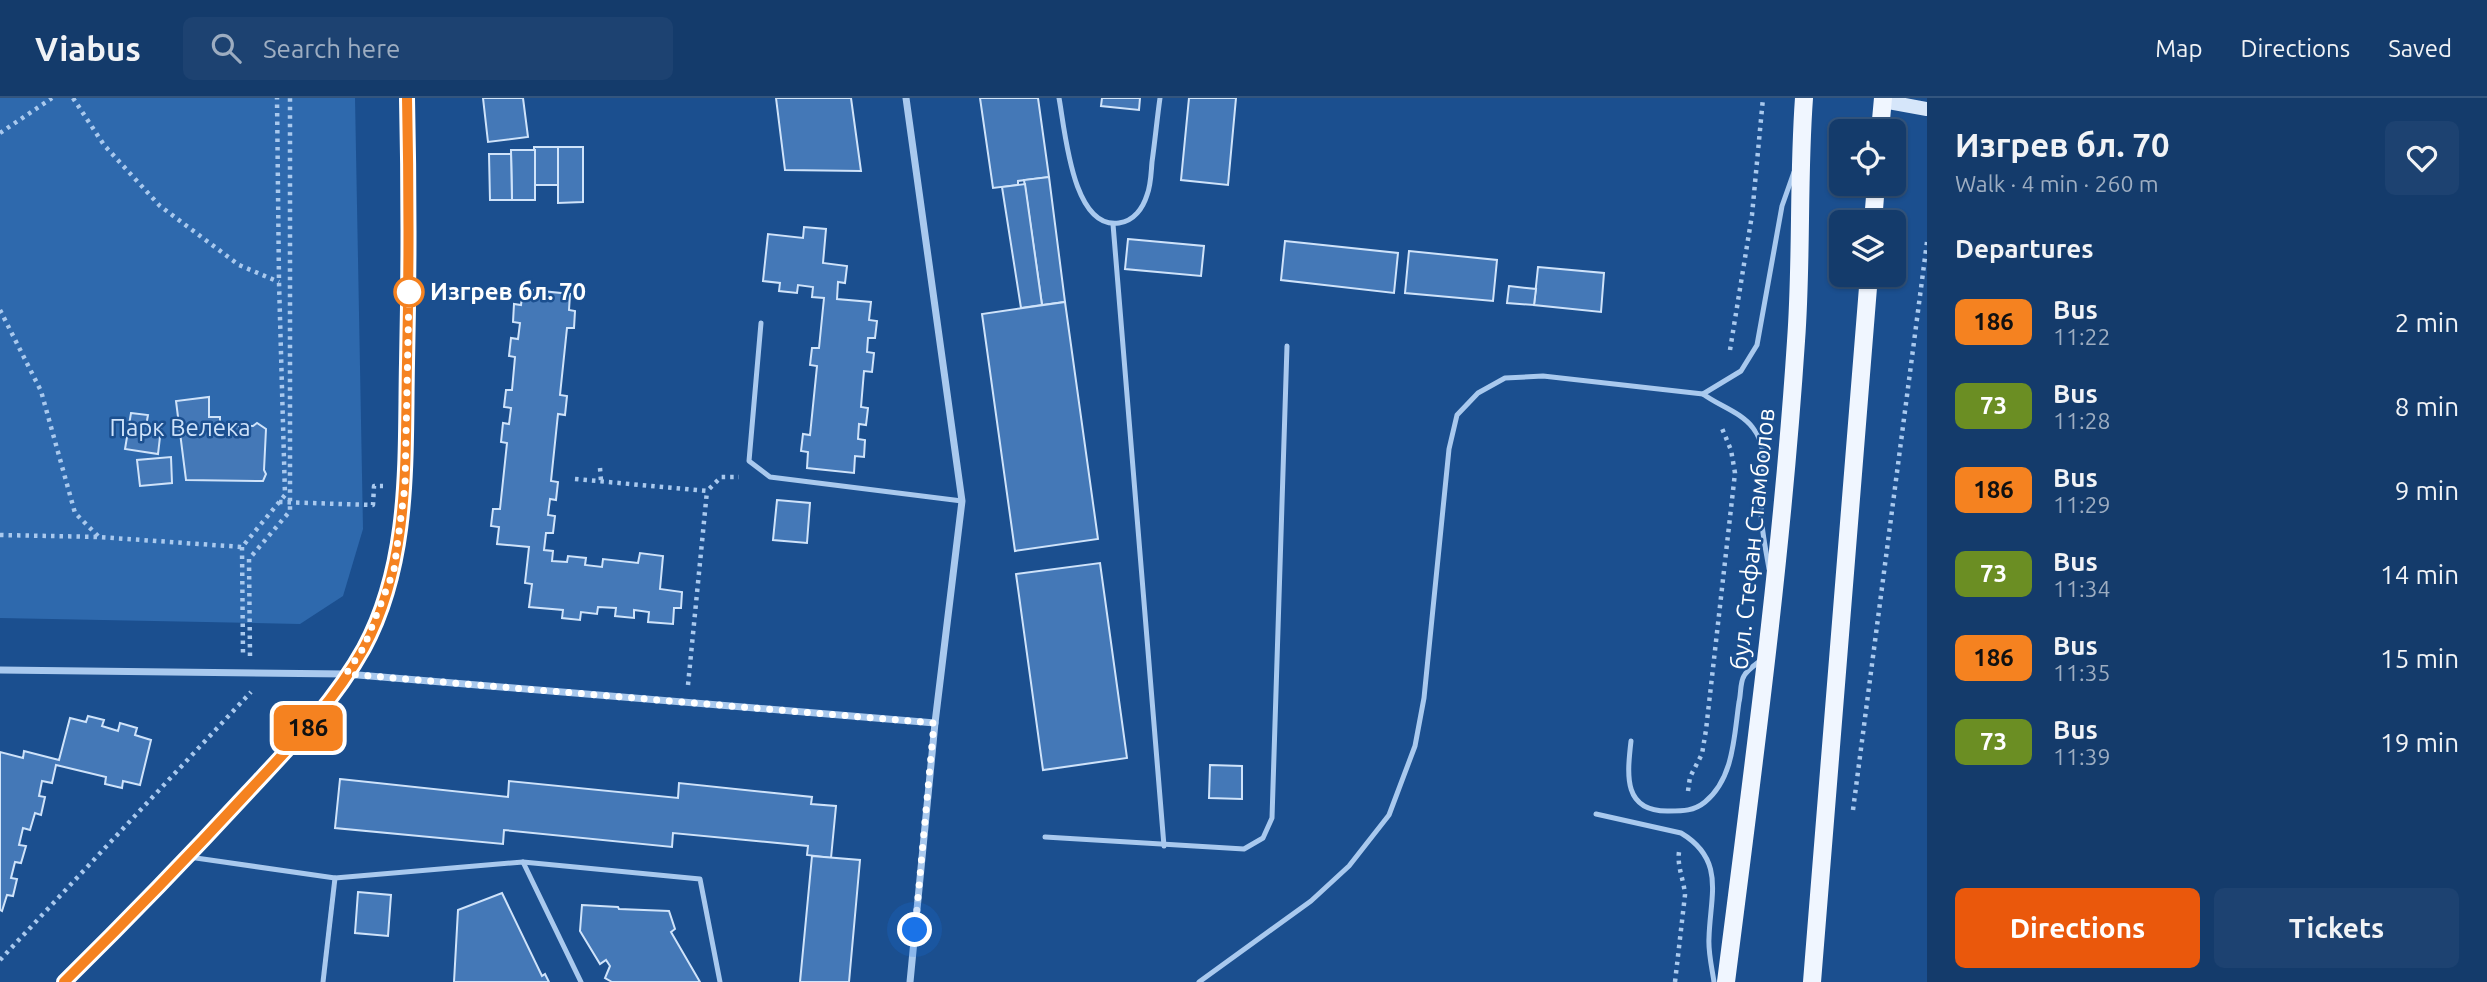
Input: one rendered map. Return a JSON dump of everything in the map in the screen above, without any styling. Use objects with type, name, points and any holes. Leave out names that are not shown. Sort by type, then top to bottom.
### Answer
[{"type":"main road","name":"бул. Стефан Стамболов","points":[[1726,982],[1767,654],[1796,341],[1801,238],[1800,154],[1804,98]]},
{"type":"main road","points":[[1879,119],[1878,99],[1927,109]]},
{"type":"main road","points":[[1812,982],[1867,287]]},
{"type":"street","points":[[64,982],[189,857],[310,725],[364,647],[394,570],[405,486],[410,227],[407,98]]},
{"type":"street","points":[[906,98],[962,501],[934,723],[910,982]]},
{"type":"street","points":[[0,670],[346,674],[934,723]]},
{"type":"lane","points":[[1059,98],[1077,189],[1086,206],[1100,219],[1113,224],[1128,222],[1141,209],[1148,193],[1160,98]]},
{"type":"lane","points":[[1703,394],[1741,370],[1757,345],[1782,206],[1800,154]]},
{"type":"lane","points":[[1113,224],[1164,846]]},
{"type":"lane","points":[[761,323],[749,461],[770,477],[962,501]]},
{"type":"lane","points":[[1045,837],[1244,849],[1263,838],[1272,818],[1287,346]]},
{"type":"lane","points":[[1199,982],[1311,901],[1349,866],[1389,814],[1415,746],[1424,698],[1449,449],[1458,415],[1478,393],[1505,378],[1543,376],[1703,394],[1739,415],[1754,429],[1763,452],[1761,516],[1773,596]]},
{"type":"lane","points":[[1631,741],[1628,770],[1633,797],[1640,805],[1658,811],[1685,811],[1706,801],[1730,763],[1744,676],[1767,654]]},
{"type":"lane","points":[[1596,814],[1681,833],[1701,850],[1713,875],[1708,940],[1714,982]]},
{"type":"lane","points":[[189,857],[335,878],[523,862],[700,879],[720,982]]},
{"type":"lane","points":[[523,862],[581,982]]},
{"type":"lane","points":[[323,982],[335,878]]},
{"type":"path","points":[[0,133],[52,98]]},
{"type":"path","points":[[73,98],[104,145],[160,206],[239,265],[279,282]]},
{"type":"path","points":[[0,960],[251,692],[247,673],[242,547],[285,495],[277,98]]},
{"type":"path","points":[[247,673],[249,559],[290,511],[290,98]]},
{"type":"path","points":[[1718,386],[1721,371],[1732,348],[1741,294],[1752,215],[1763,98]]},
{"type":"path","points":[[1852,816],[1927,242]]},
{"type":"path","points":[[0,310],[41,391],[75,513],[99,537]]},
{"type":"path","points":[[1685,811],[1690,777],[1702,754],[1706,730],[1734,484],[1734,458],[1718,419],[1718,405]]},
{"type":"path","points":[[600,468],[601,481]]},
{"type":"path","points":[[687,701],[708,491],[721,477],[770,477]]},
{"type":"path","points":[[575,479],[708,491]]},
{"type":"path","points":[[279,502],[373,505],[374,486],[405,486]]},
{"type":"path","points":[[0,535],[99,537],[242,547]]},
{"type":"path","points":[[1675,982],[1685,895],[1685,883],[1678,862],[1681,833]]},
{"type":"green space","name":"Парк Велека","points":[[0,98],[355,98],[363,529],[343,596],[300,624],[0,618]]},
{"type":"building","points":[[483,98],[523,98],[528,137],[488,142]]},
{"type":"building","points":[[776,98],[851,98],[861,171],[785,170]]},
{"type":"building","points":[[980,98],[1038,98],[1049,177],[993,188]]},
{"type":"building","points":[[1102,98],[1140,98],[1139,110],[1101,106]]},
{"type":"building","points":[[1189,98],[1236,98],[1228,185],[1181,180]]},
{"type":"building","points":[[534,147],[558,147],[558,185],[534,185]]},
{"type":"building","points":[[558,147],[583,147],[583,202],[558,203]]},
{"type":"building","points":[[511,150],[535,150],[535,200],[512,200]]},
{"type":"building","points":[[489,154],[511,154],[512,200],[490,200]]},
{"type":"building","points":[[1049,177],[1065,302],[1042,305],[1024,180]]},
{"type":"building","points":[[1025,184],[1042,305],[1021,308],[1002,187]]},
{"type":"building","points":[[804,227],[826,229],[823,263],[847,266],[845,283],[838,282],[837,299],[871,302],[869,320],[877,321],[875,338],[868,338],[867,352],[874,353],[872,372],[864,371],[861,407],[868,408],[866,425],[859,424],[858,439],[865,440],[864,457],[855,456],[854,473],[807,468],[808,452],[801,451],[803,434],[810,435],[817,366],[810,365],[812,348],[819,348],[824,298],[812,297],[813,287],[798,285],[797,293],[779,291],[780,283],[763,281],[768,234],[803,238]]},
{"type":"building","points":[[1128,239],[1204,246],[1201,276],[1125,269]]},
{"type":"building","points":[[1285,241],[1398,253],[1394,293],[1281,280]]},
{"type":"building","points":[[1409,251],[1497,260],[1493,301],[1405,293]]},
{"type":"building","points":[[1538,267],[1604,273],[1601,312],[1534,305]]},
{"type":"building","points":[[1509,286],[1536,289],[1534,305],[1507,303]]},
{"type":"building","points":[[523,289],[570,294],[569,310],[575,311],[574,328],[567,328],[560,395],[567,396],[565,415],[558,414],[551,481],[558,482],[556,500],[550,499],[548,515],[555,516],[553,533],[546,533],[544,550],[553,551],[552,561],[567,562],[568,556],[586,558],[585,565],[602,567],[603,559],[638,563],[640,553],[663,556],[660,589],[682,592],[681,608],[674,608],[673,624],[648,622],[649,612],[634,610],[634,618],[615,616],[616,608],[598,607],[597,614],[581,612],[580,620],[562,618],[563,610],[529,607],[532,584],[525,583],[529,547],[497,544],[499,527],[491,526],[493,509],[500,509],[507,443],[501,442],[503,423],[509,424],[511,408],[504,407],[506,390],[512,390],[515,357],[509,356],[511,338],[518,339],[520,323],[513,322],[514,304],[521,305]]},
{"type":"building","points":[[1065,302],[1098,539],[1015,551],[982,314]]},
{"type":"building","points":[[209,397],[209,417],[220,417],[220,425],[253,426],[257,423],[266,429],[266,474],[263,481],[186,480],[176,401]]},
{"type":"building","points":[[131,413],[148,415],[146,426],[161,428],[158,454],[125,449]]},
{"type":"building","points":[[171,457],[172,483],[140,486],[137,460]]},
{"type":"building","points":[[777,500],[810,503],[807,543],[773,540]]},
{"type":"building","points":[[1100,563],[1127,758],[1043,770],[1016,574]]},
{"type":"building","points":[[88,716],[104,720],[102,726],[118,731],[120,723],[137,728],[135,735],[151,740],[140,785],[123,781],[122,788],[105,784],[106,777],[56,765],[52,783],[42,781],[39,796],[45,797],[41,815],[35,813],[30,830],[23,828],[19,845],[26,846],[21,863],[15,862],[11,878],[17,879],[13,896],[7,895],[2,911],[0,752],[23,758],[24,751],[59,760],[70,718],[86,722]]},
{"type":"building","points":[[1210,765],[1242,766],[1242,799],[1209,798]]},
{"type":"building","points":[[340,779],[508,797],[509,781],[678,798],[679,783],[812,797],[811,804],[836,806],[831,858],[807,855],[808,846],[673,833],[672,847],[504,830],[503,844],[335,828]]},
{"type":"building","points":[[812,856],[860,860],[849,982],[800,982]]},
{"type":"building","points":[[358,892],[391,895],[388,936],[355,933]]},
{"type":"building","points":[[502,893],[542,976],[545,974],[549,982],[454,982],[458,910]]},
{"type":"building","points":[[582,905],[669,911],[675,929],[671,932],[700,982],[612,982],[605,978],[610,966],[606,960],[600,964],[580,931]]},
{"type":"bus line","name":"186","points":[[64,982],[189,857],[310,725],[364,647],[381,607],[394,570],[405,486],[410,227],[407,98]]},
{"type":"place","name":"Изгрев бл. 70","points":[[409,292]]},
{"type":"route","points":[[409,292],[405,486],[394,570],[364,647],[346,674],[934,723],[915,930]]}]
